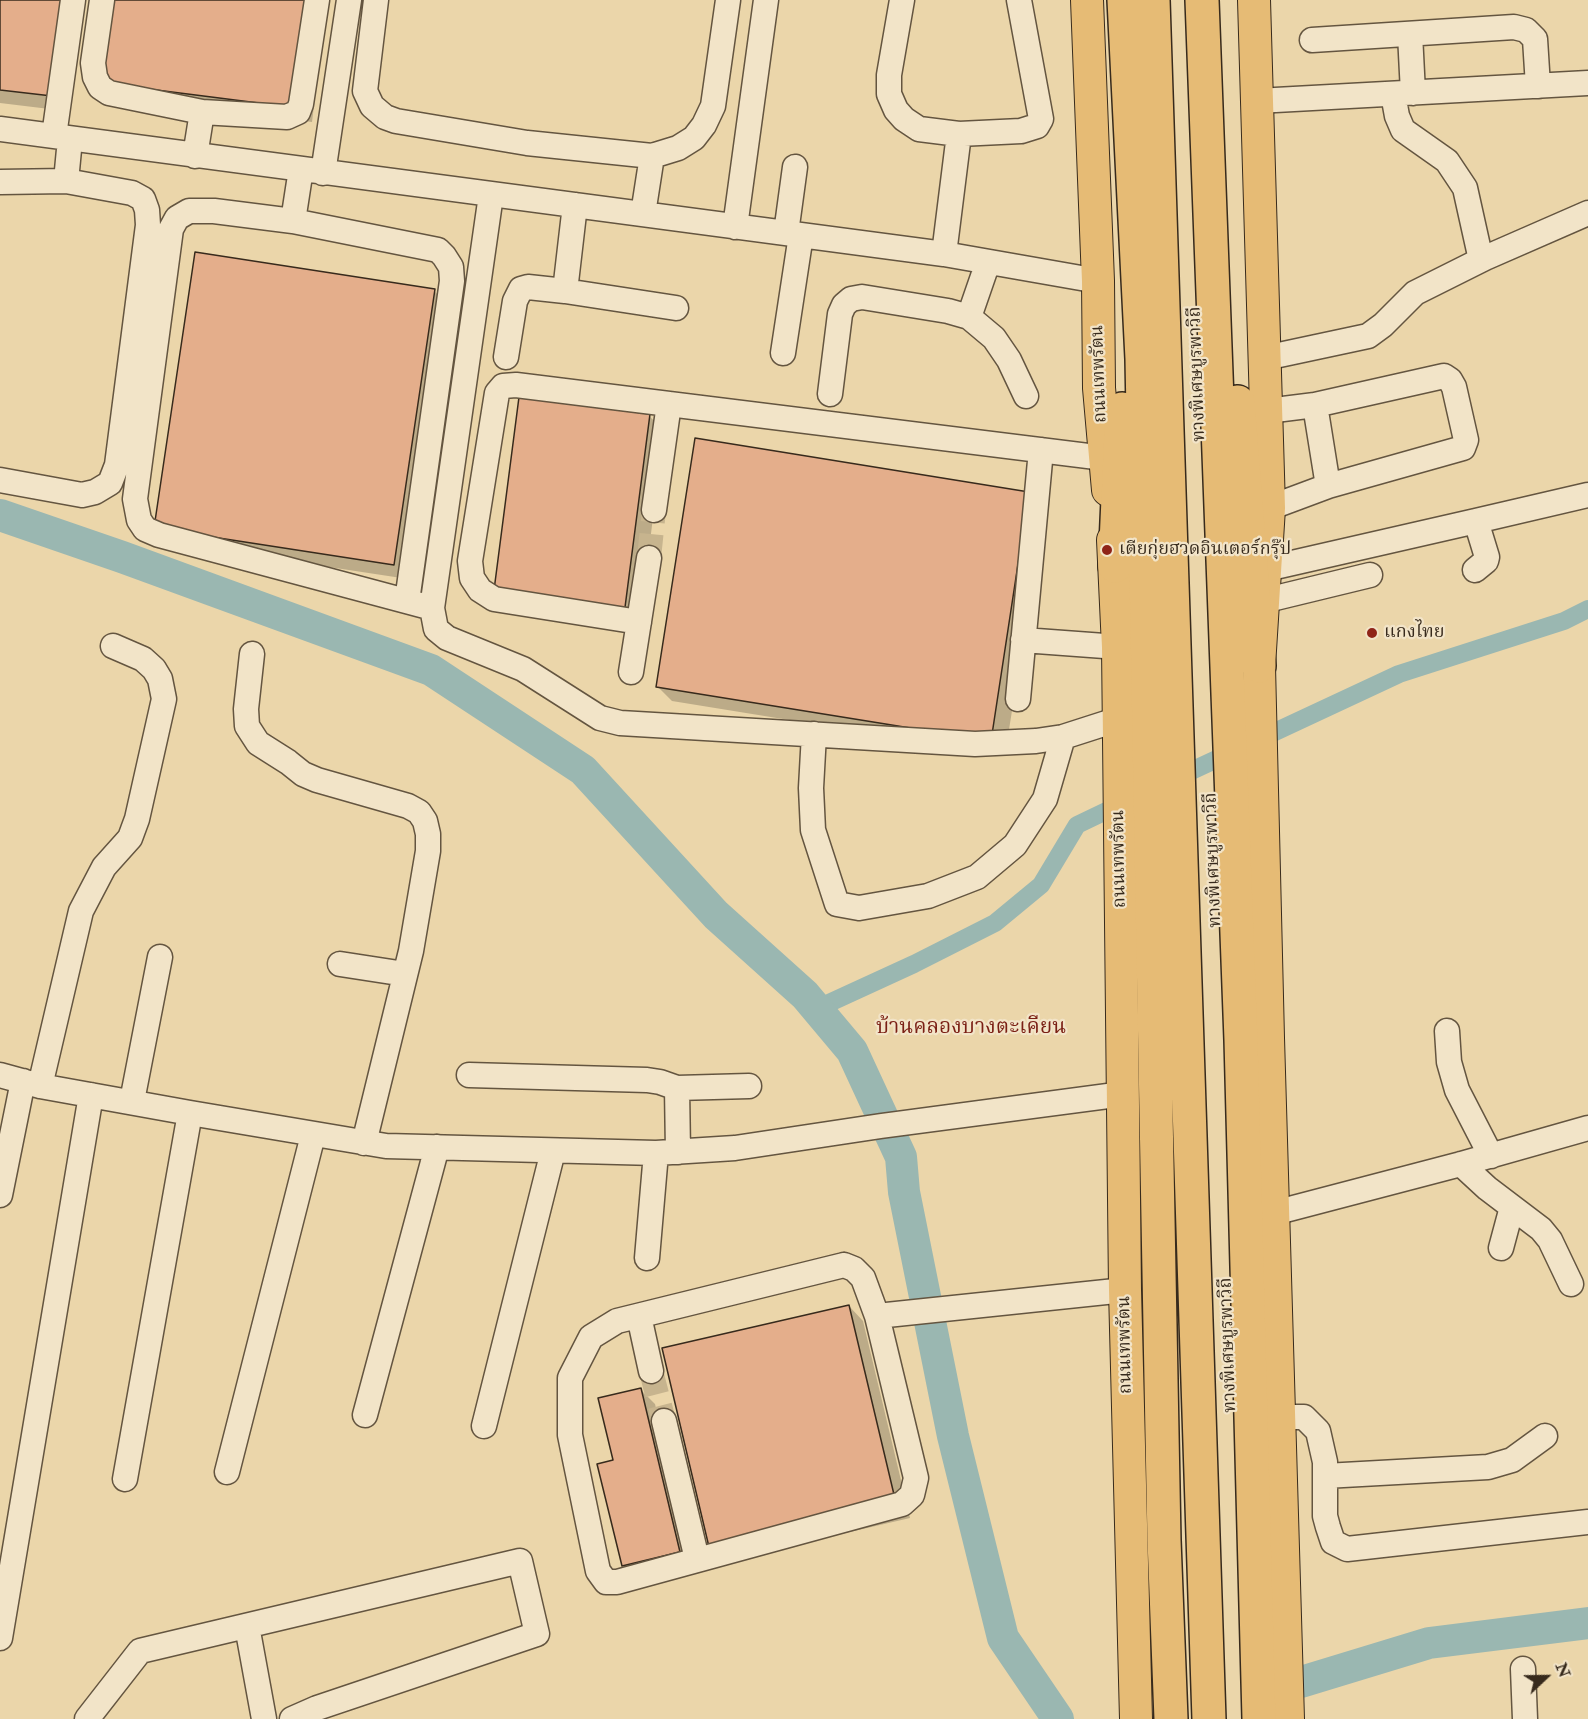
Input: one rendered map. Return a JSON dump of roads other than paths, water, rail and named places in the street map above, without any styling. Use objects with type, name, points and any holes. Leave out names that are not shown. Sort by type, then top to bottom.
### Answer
[{"type":"highway","points":[[1112,0],[1124,364],[1115,566]]},
{"type":"highway","name":"ถนนเทพรัตน","points":[[1124,0],[1142,359],[1164,1528],[1171,1719]]},
{"type":"highway","name":"ทางพิเศษบูรพาวิถี","points":[[1154,0],[1209,1719]]},
{"type":"highway","name":"ทางพิเศษบูรพาวิถี","points":[[1186,0],[1242,1719]]},
{"type":"highway","points":[[1202,0],[1241,1040],[1259,1719]]},
{"type":"highway","points":[[1224,0],[1235,356],[1259,666]]},
{"type":"main road","name":"ถนนเทพรัตน","points":[[1087,0],[1098,281],[1099,388],[1115,566],[1118,647],[1125,1290],[1136,1704]]},
{"type":"main road","points":[[1254,0],[1269,508],[1259,666],[1288,1712]]},
{"type":"street","points":[[66,181],[62,138],[74,0]]},
{"type":"street","points":[[102,0],[93,63],[94,77],[100,87],[109,93],[202,111],[287,117],[298,112],[318,0]]},
{"type":"street","points":[[293,221],[312,171],[348,0]]},
{"type":"street","points":[[376,0],[365,91],[372,106],[384,117],[396,122],[528,143],[652,156],[678,148],[694,138],[704,125],[713,106],[728,0]]},
{"type":"street","points":[[735,226],[766,0]]},
{"type":"street","points":[[902,0],[889,75],[889,94],[896,110],[919,129],[959,134],[1021,131],[1037,126],[1041,119],[1019,0]]},
{"type":"street","points":[[1312,40],[1514,27],[1526,30],[1535,39],[1538,86]]},
{"type":"street","points":[[1410,34],[1403,93],[1397,116],[1403,130],[1447,161],[1465,188],[1481,261]]},
{"type":"street","points":[[1257,101],[1588,83]]},
{"type":"street","points":[[195,156],[202,111]]},
{"type":"street","points":[[0,129],[944,254],[1098,281]]},
{"type":"street","points":[[944,254],[959,134]]},
{"type":"street","points":[[643,214],[652,156]]},
{"type":"street","points":[[783,353],[794,234],[795,166]]},
{"type":"street","points":[[0,182],[66,181],[132,193],[143,199],[147,210],[146,236],[117,465],[110,483],[95,492],[82,495],[0,480]]},
{"type":"street","points":[[492,195],[432,608],[436,629],[447,638],[522,669],[600,718],[620,723],[975,744],[1036,741],[1063,737],[1119,719]]},
{"type":"street","points":[[565,291],[575,206]]},
{"type":"street","points":[[407,601],[452,281],[451,267],[438,250],[293,221],[214,211],[189,211],[177,218],[171,229],[135,499],[139,520],[145,529],[159,535],[432,608]]},
{"type":"street","points":[[1265,358],[1368,336],[1383,325],[1415,293],[1588,213]]},
{"type":"street","points":[[969,316],[988,262]]},
{"type":"street","points":[[506,357],[515,301],[521,289],[528,287],[565,291],[676,308]]},
{"type":"street","points":[[830,394],[840,314],[844,305],[851,299],[862,297],[948,310],[969,316],[994,338],[1009,360],[1026,396]]},
{"type":"street","points":[[1267,411],[1315,405],[1444,376],[1454,387],[1466,440],[1462,448],[1328,486],[1269,508]]},
{"type":"street","points":[[639,622],[494,599],[480,590],[472,578],[471,561],[496,393],[503,386],[516,385],[1104,458]]},
{"type":"street","points":[[654,510],[669,404]]},
{"type":"street","points":[[1315,405],[1328,486]]},
{"type":"street","points":[[1018,699],[1041,450]]},
{"type":"street","points":[[1266,568],[1588,495]]},
{"type":"street","points":[[1475,570],[1486,561],[1487,557],[1476,521]]},
{"type":"street","points":[[632,672],[649,558]]},
{"type":"street","points":[[1263,601],[1370,574]]},
{"type":"street","points":[[1023,640],[1118,647]]},
{"type":"street","points":[[0,1194],[21,1081],[81,910],[104,867],[130,838],[134,829],[164,699],[160,679],[154,669],[143,659],[113,646]]},
{"type":"street","points":[[252,654],[246,709],[247,726],[258,743],[303,774],[317,780],[408,806],[419,812],[425,821],[428,834],[428,851],[405,974],[364,1143]]},
{"type":"street","points":[[814,734],[811,788],[813,830],[837,904],[859,908],[928,896],[977,877],[1007,852],[1015,845],[1045,799],[1063,737]]},
{"type":"street","points":[[132,1101],[160,957]]},
{"type":"street","points":[[340,964],[405,974]]},
{"type":"street","points":[[1447,1032],[1449,1062],[1457,1090],[1491,1156]]},
{"type":"street","points":[[469,1075],[647,1080],[677,1088],[749,1086]]},
{"type":"street","points":[[21,1081],[364,1143],[437,1148],[667,1153],[735,1148],[880,1126],[1123,1094]]},
{"type":"street","points":[[647,1258],[677,1088]]},
{"type":"street","points":[[0,1638],[91,1095]]},
{"type":"street","points":[[125,1479],[190,1113]]},
{"type":"street","points":[[1274,1213],[1588,1128]]},
{"type":"street","points":[[226,1472],[313,1135]]},
{"type":"street","points":[[365,1415],[437,1148]]},
{"type":"street","points":[[484,1426],[553,1151]]},
{"type":"street","points":[[1461,1164],[1512,1208],[1541,1229],[1550,1240],[1571,1284]]},
{"type":"street","points":[[1501,1248],[1512,1208]]},
{"type":"street","points":[[844,1265],[854,1269],[863,1278],[877,1316],[916,1478],[912,1496],[902,1504],[617,1582],[606,1582],[598,1571],[570,1435],[570,1378],[591,1337],[617,1321],[639,1316],[844,1265]]},
{"type":"street","points":[[877,1316],[1125,1290]]},
{"type":"street","points":[[639,1316],[651,1371]]},
{"type":"street","points":[[1280,1417],[1304,1417],[1318,1431],[1324,1462],[1325,1516],[1333,1542],[1347,1549],[1588,1522]]},
{"type":"street","points":[[664,1421],[697,1559]]},
{"type":"street","points":[[1324,1476],[1488,1467],[1512,1460],[1545,1436]]},
{"type":"street","points":[[87,1719],[140,1651],[520,1561],[537,1634],[317,1708],[292,1719]]},
{"type":"street","points":[[247,1626],[264,1719]]},
{"type":"street","points":[[1523,1669],[1525,1719]]},
{"type":"waterway","points":[[0,515],[431,670],[583,770],[716,915],[805,995],[852,1051],[901,1157],[904,1192],[953,1436],[1003,1638],[1058,1719]]},
{"type":"waterway","points":[[1174,779],[1399,674],[1564,621],[1588,609]]},
{"type":"waterway","points":[[816,1009],[914,964],[995,923],[1041,885],[1077,825],[1125,802]]},
{"type":"waterway","points":[[1301,1682],[1429,1643],[1588,1623]]},
{"type":"tunnel","points":[[649,558],[654,510]]},
{"type":"tunnel","points":[[651,1371],[664,1421]]},
{"type":"place","name":"เตียกุ่ยฮวดอินเตอร์กรุ๊ป","points":[[1107,550]]},
{"type":"place","name":"แกงไทย","points":[[1372,633]]},
{"type":"district","name":"บ้านคลองบางตะเคียน","points":[[971,1028]]}]
